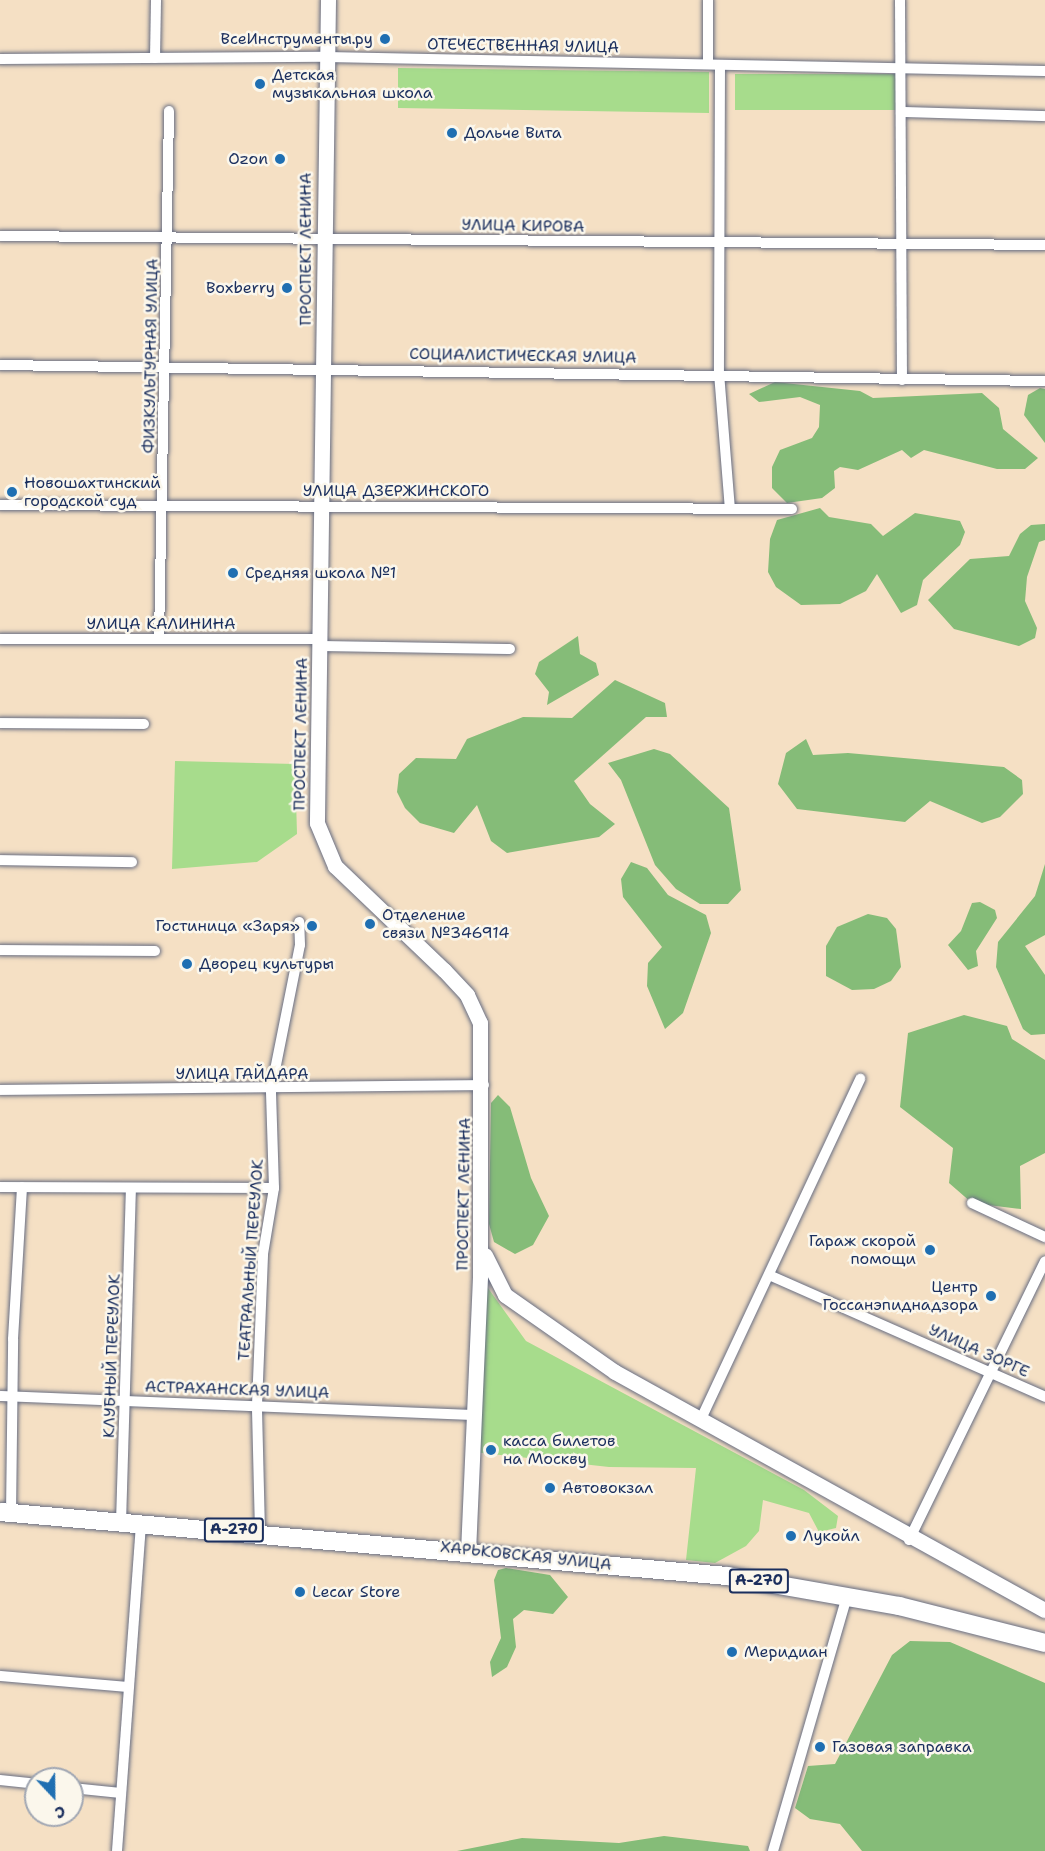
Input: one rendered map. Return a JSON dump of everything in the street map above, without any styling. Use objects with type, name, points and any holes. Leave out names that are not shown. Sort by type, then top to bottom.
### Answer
[{"type":"highway","name":"ХАРЬКОВСКАЯ УЛИЦА","points":[[6,1513],[260,1532],[727,1576],[847,1596],[1045,1643]]},
{"type":"main road","name":"ПРОСПЕКТ ЛЕНИНА","points":[[328,0],[323,238],[325,506],[317,823],[326,852],[467,995],[480,1023],[484,1085],[481,1243],[468,1551]]},
{"type":"main road","points":[[481,1243],[505,1295],[524,1310],[700,1421],[909,1540],[1045,1610]]},
{"type":"street","points":[[155,58],[156,0]]},
{"type":"street","points":[[708,0],[708,64]]},
{"type":"street","points":[[900,0],[902,380]]},
{"type":"street","name":"ОТЕЧЕСТВЕННАЯ УЛИЦА","points":[[0,59],[326,57],[1045,71]]},
{"type":"street","points":[[720,65],[719,373],[730,509]]},
{"type":"street","name":"ФИЗКУЛЬТУРНАЯ УЛИЦА","points":[[159,639],[169,239],[169,111]]},
{"type":"street","points":[[901,112],[1045,116]]},
{"type":"street","name":"УЛИЦА КИРОВА","points":[[0,236],[718,244],[1045,244]]},
{"type":"street","name":"СОЦИАЛИСТИЧЕСКАЯ УЛИЦА","points":[[0,365],[719,373],[902,380],[1045,381]]},
{"type":"street","name":"УЛИЦА ДЗЕРЖИНСКОГО","points":[[0,505],[792,509]]},
{"type":"street","name":"УЛИЦА КАЛИНИНА","points":[[0,639],[159,639],[510,649]]},
{"type":"street","points":[[0,723],[144,724]]},
{"type":"street","points":[[0,860],[132,862]]},
{"type":"street","name":"ТЕАТРАЛЬНЫЙ ПЕРЕУЛОК","points":[[260,1532],[258,1405],[263,1254],[274,1188],[271,1090],[279,1070],[299,922]]},
{"type":"street","points":[[0,950],[155,951]]},
{"type":"street","points":[[700,1421],[860,1079]]},
{"type":"street","name":"УЛИЦА ГАЙДАРА","points":[[0,1090],[271,1090],[484,1085]]},
{"type":"street","points":[[0,1187],[131,1190],[274,1188]]},
{"type":"street","points":[[6,1513],[15,1396],[22,1187]]},
{"type":"street","name":"КЛУБНЫЙ ПЕРЕУЛОК","points":[[120,1523],[128,1401],[131,1190]]},
{"type":"street","points":[[972,1203],[1045,1238]]},
{"type":"street","points":[[909,1540],[1045,1261]]},
{"type":"street","name":"УЛИЦА ЗОРГЕ","points":[[769,1275],[992,1371],[1045,1397]]},
{"type":"street","name":"АСТРАХАНСКАЯ УЛИЦА","points":[[0,1396],[474,1415]]},
{"type":"street","points":[[117,1851],[141,1524]]},
{"type":"street","points":[[773,1851],[847,1596]]},
{"type":"street","points":[[0,1676],[129,1687]]},
{"type":"street","points":[[0,1780],[24,1783]]},
{"type":"street","points":[[84,1789],[122,1793]]},
{"type":"green space","points":[[398,68],[709,72],[709,113],[398,108]]},
{"type":"green space","points":[[735,74],[897,74],[897,110],[735,110]]},
{"type":"green space","points":[[775,382],[860,391],[873,398],[982,393],[999,408],[1003,429],[1038,458],[1025,469],[997,469],[924,450],[911,458],[902,450],[858,470],[840,467],[834,471],[835,488],[822,498],[787,503],[772,488],[772,467],[780,450],[812,438],[819,427],[820,405],[800,397],[759,402],[749,394]]},
{"type":"green space","points":[[1040,388],[1045,389],[1045,443],[1024,415],[1028,395]]},
{"type":"green space","points":[[820,508],[829,517],[871,524],[883,536],[915,513],[960,521],[965,532],[960,545],[923,580],[917,605],[901,613],[877,574],[866,591],[840,604],[801,605],[776,587],[768,572],[770,539],[777,520]]},
{"type":"green space","points":[[1045,524],[1045,540],[1039,542],[1027,577],[1025,601],[1037,628],[1035,638],[1019,646],[954,629],[928,600],[970,559],[1009,556],[1020,534],[1031,525]]},
{"type":"green space","points":[[578,636],[580,654],[596,663],[599,675],[547,705],[549,692],[535,674],[539,662]]},
{"type":"green space","points":[[615,680],[665,703],[667,717],[646,717],[574,781],[590,804],[615,824],[599,837],[507,853],[491,841],[477,805],[454,833],[420,823],[405,808],[397,792],[399,774],[416,758],[456,759],[467,739],[523,717],[572,718]]},
{"type":"green space","points":[[806,739],[813,755],[848,753],[1004,767],[1022,780],[1023,794],[1000,817],[982,823],[930,801],[905,822],[797,809],[778,784],[786,753]]},
{"type":"green space","points":[[654,749],[670,754],[729,808],[741,890],[728,904],[700,904],[676,889],[655,865],[621,780],[608,763]]},
{"type":"green space","points":[[175,761],[295,764],[297,834],[257,862],[172,869]]},
{"type":"green space","points":[[631,862],[647,868],[668,895],[706,915],[711,933],[683,1013],[665,1029],[647,986],[648,963],[662,947],[623,897],[621,879]]},
{"type":"green space","points":[[1045,864],[1045,935],[1025,946],[1045,975],[1045,1034],[1031,1035],[1023,1029],[996,967],[998,942],[1035,896]]},
{"type":"green space","points":[[980,902],[995,910],[997,918],[976,951],[978,966],[968,970],[948,945],[961,931],[972,903]]},
{"type":"green space","points":[[868,914],[887,918],[896,929],[901,967],[891,981],[874,989],[852,990],[826,976],[826,946],[837,927]]},
{"type":"green space","points":[[964,1015],[1007,1026],[1012,1039],[1045,1060],[1045,1153],[1020,1166],[1021,1209],[972,1203],[949,1183],[953,1148],[900,1107],[908,1033]]},
{"type":"green space","points":[[498,1095],[510,1107],[531,1178],[549,1216],[533,1245],[515,1254],[494,1242],[489,1224],[491,1103]]},
{"type":"green space","points":[[480,1277],[526,1341],[804,1490],[838,1516],[836,1528],[819,1532],[809,1513],[763,1500],[759,1531],[746,1546],[715,1563],[686,1560],[696,1468],[609,1467],[473,1452]]},
{"type":"green space","points":[[506,1568],[550,1575],[568,1597],[553,1614],[524,1610],[513,1619],[516,1647],[507,1667],[492,1677],[490,1662],[501,1638],[494,1580],[498,1570]]},
{"type":"green space","points":[[910,1641],[950,1642],[1045,1683],[1045,1851],[862,1851],[840,1824],[810,1819],[795,1808],[808,1766],[835,1764],[892,1655]]},
{"type":"green space","points":[[664,1836],[748,1846],[750,1851],[457,1851],[522,1838],[619,1843]]},
{"type":"place","name":"ВсеИнструменты.ру","points":[[385,39]]},
{"type":"place","name":"Детская музыкальная школа","points":[[260,84]]},
{"type":"place","name":"Дольче Вита","points":[[452,133]]},
{"type":"place","name":"Ozon","points":[[280,159]]},
{"type":"place","name":"Boxberry","points":[[287,288]]},
{"type":"place","name":"Новошахтинский городской суд","points":[[12,492]]},
{"type":"place","name":"Средняя школа №1","points":[[233,573]]},
{"type":"place","name":"Отделение связи №346914","points":[[370,924]]},
{"type":"place","name":"Гостиница «Заря»","points":[[312,926]]},
{"type":"place","name":"Дворец культуры","points":[[187,964]]},
{"type":"place","name":"Гараж скорой помощи","points":[[930,1250]]},
{"type":"place","name":"Центр Госсанэпиднадзора","points":[[991,1296]]},
{"type":"place","name":"касса билетов на Москву","points":[[491,1450]]},
{"type":"place","name":"Автовокзал","points":[[550,1488]]},
{"type":"place","name":"Лукойл","points":[[791,1536]]},
{"type":"place","name":"Lecar Store","points":[[300,1592]]},
{"type":"place","name":"Меридиан","points":[[732,1652]]},
{"type":"place","name":"Газовая заправка","points":[[820,1747]]}]
